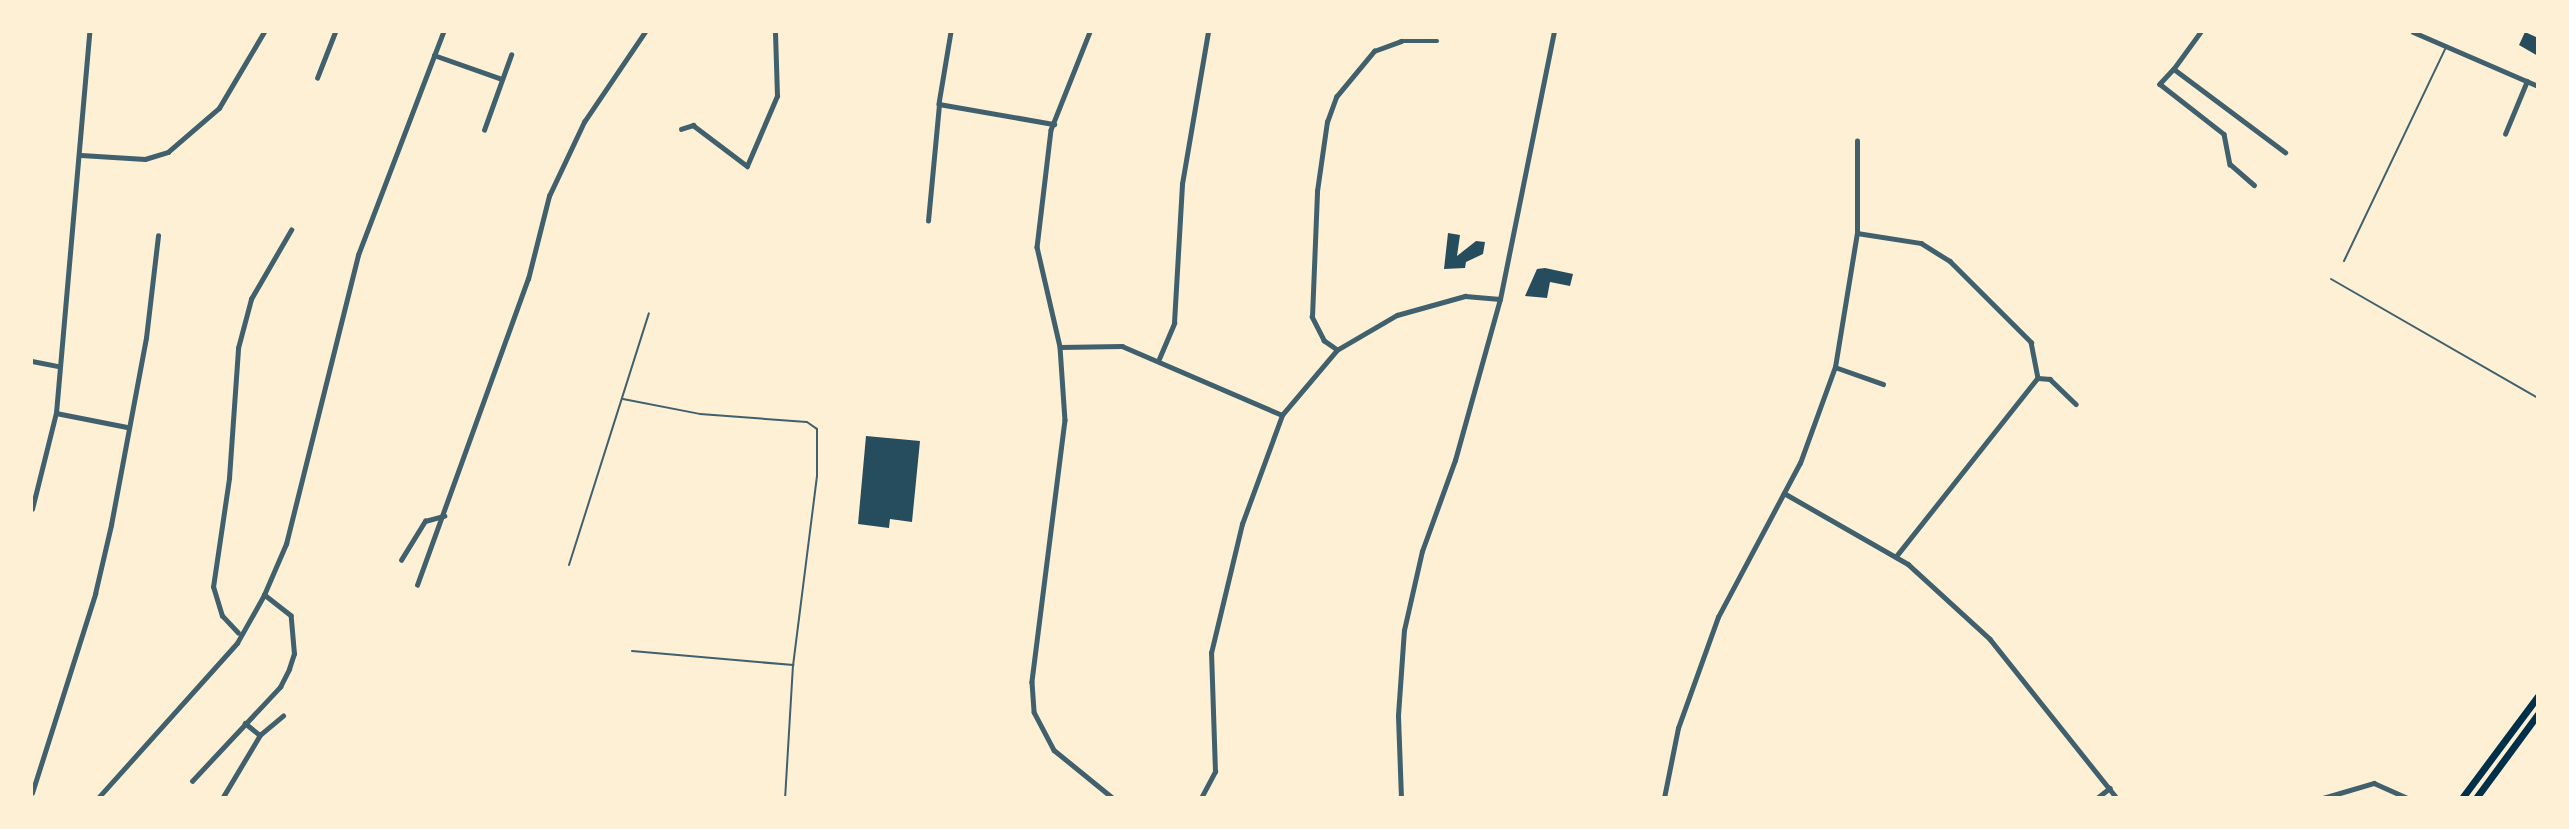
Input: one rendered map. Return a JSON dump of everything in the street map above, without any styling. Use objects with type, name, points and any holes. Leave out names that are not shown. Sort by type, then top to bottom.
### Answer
[{"type":"main road","points":[[2462,798],[2538,696]]},
{"type":"main road","points":[[2476,798],[2538,714]]},
{"type":"street","points":[[32,509],[56,413],[57,366],[81,155],[89,32]]},
{"type":"street","points":[[81,155],[145,159],[168,152],[219,108],[264,32]]},
{"type":"street","points":[[317,78],[334,32]]},
{"type":"street","points":[[98,798],[198,690],[237,643],[238,633],[264,595],[286,544],[358,255],[443,32]]},
{"type":"street","points":[[417,585],[444,516],[528,279],[549,196],[584,122],[645,32]]},
{"type":"street","points":[[681,129],[693,125],[747,166],[777,96],[775,32]]},
{"type":"street","points":[[928,221],[939,104],[951,32]]},
{"type":"street","points":[[1090,32],[1053,124],[1037,247],[1060,347],[1065,420],[1032,682],[1034,712],[1053,750],[1113,798]]},
{"type":"street","points":[[1159,359],[1174,323],[1182,184],[1208,32]]},
{"type":"street","points":[[1401,798],[1398,715],[1404,630],[1422,551],[1500,299],[1554,32]]},
{"type":"street","points":[[2201,32],[2160,84],[2224,134],[2229,164],[2254,185]]},
{"type":"street","points":[[2413,32],[2538,86]]},
{"type":"street","points":[[1337,350],[1324,341],[1312,317],[1317,190],[1327,122],[1336,97],[1374,51],[1401,41],[1437,41]]},
{"type":"street","points":[[434,55],[502,79]]},
{"type":"street","points":[[484,130],[511,55]]},
{"type":"street","points":[[2174,69],[2285,152]]},
{"type":"street","points":[[2505,134],[2527,81]]},
{"type":"street","points":[[939,104],[1053,124]]},
{"type":"street","points":[[1664,798],[1678,728],[1718,617],[1784,494],[1817,424],[1835,367],[1857,232],[1857,141]]},
{"type":"street","points":[[238,633],[222,616],[213,587],[229,478],[238,348],[251,299],[291,230]]},
{"type":"street","points":[[1857,232],[1921,243],[1950,261],[2031,342],[2038,378],[1897,556]]},
{"type":"street","points":[[32,793],[95,594],[129,441],[127,427],[146,338],[158,236]]},
{"type":"street","points":[[1202,798],[1215,772],[1211,652],[1242,524],[1282,415],[1337,350],[1397,315],[1465,296],[1500,299]]},
{"type":"street","points":[[1060,347],[1122,346],[1159,359],[1282,415]]},
{"type":"street","points":[[32,361],[57,366]]},
{"type":"street","points":[[1835,367],[1882,384]]},
{"type":"street","points":[[2038,378],[2050,380],[2076,404]]},
{"type":"street","points":[[56,413],[127,427]]},
{"type":"street","points":[[1784,494],[1897,556],[1990,639],[2117,798]]},
{"type":"street","points":[[401,560],[425,520],[444,516]]},
{"type":"street","points":[[192,782],[280,687],[294,654],[291,616],[264,595]]},
{"type":"street","points":[[224,797],[260,735],[283,716]]},
{"type":"street","points":[[245,723],[260,735]]},
{"type":"street","points":[[2323,798],[2374,783],[2408,798]]},
{"type":"street","points":[[2097,798],[2110,788]]},
{"type":"lane","points":[[2344,261],[2447,46]]},
{"type":"lane","points":[[2331,279],[2538,398]]},
{"type":"lane","points":[[569,566],[649,313]]},
{"type":"lane","points":[[623,399],[700,414],[807,422],[818,429],[818,476],[793,664],[784,798]]},
{"type":"lane","points":[[632,651],[793,664]]},
{"type":"building","points":[[2525,32],[2536,37],[2538,33],[2538,56],[2519,45]]},
{"type":"building","points":[[1448,233],[1460,235],[1457,256],[1476,241],[1485,242],[1483,254],[1466,262],[1465,268],[1444,269]]},
{"type":"building","points":[[1545,268],[1573,274],[1570,286],[1550,282],[1547,298],[1525,296],[1537,269]]},
{"type":"building","points":[[866,436],[920,441],[912,522],[890,519],[889,528],[858,524]]}]
